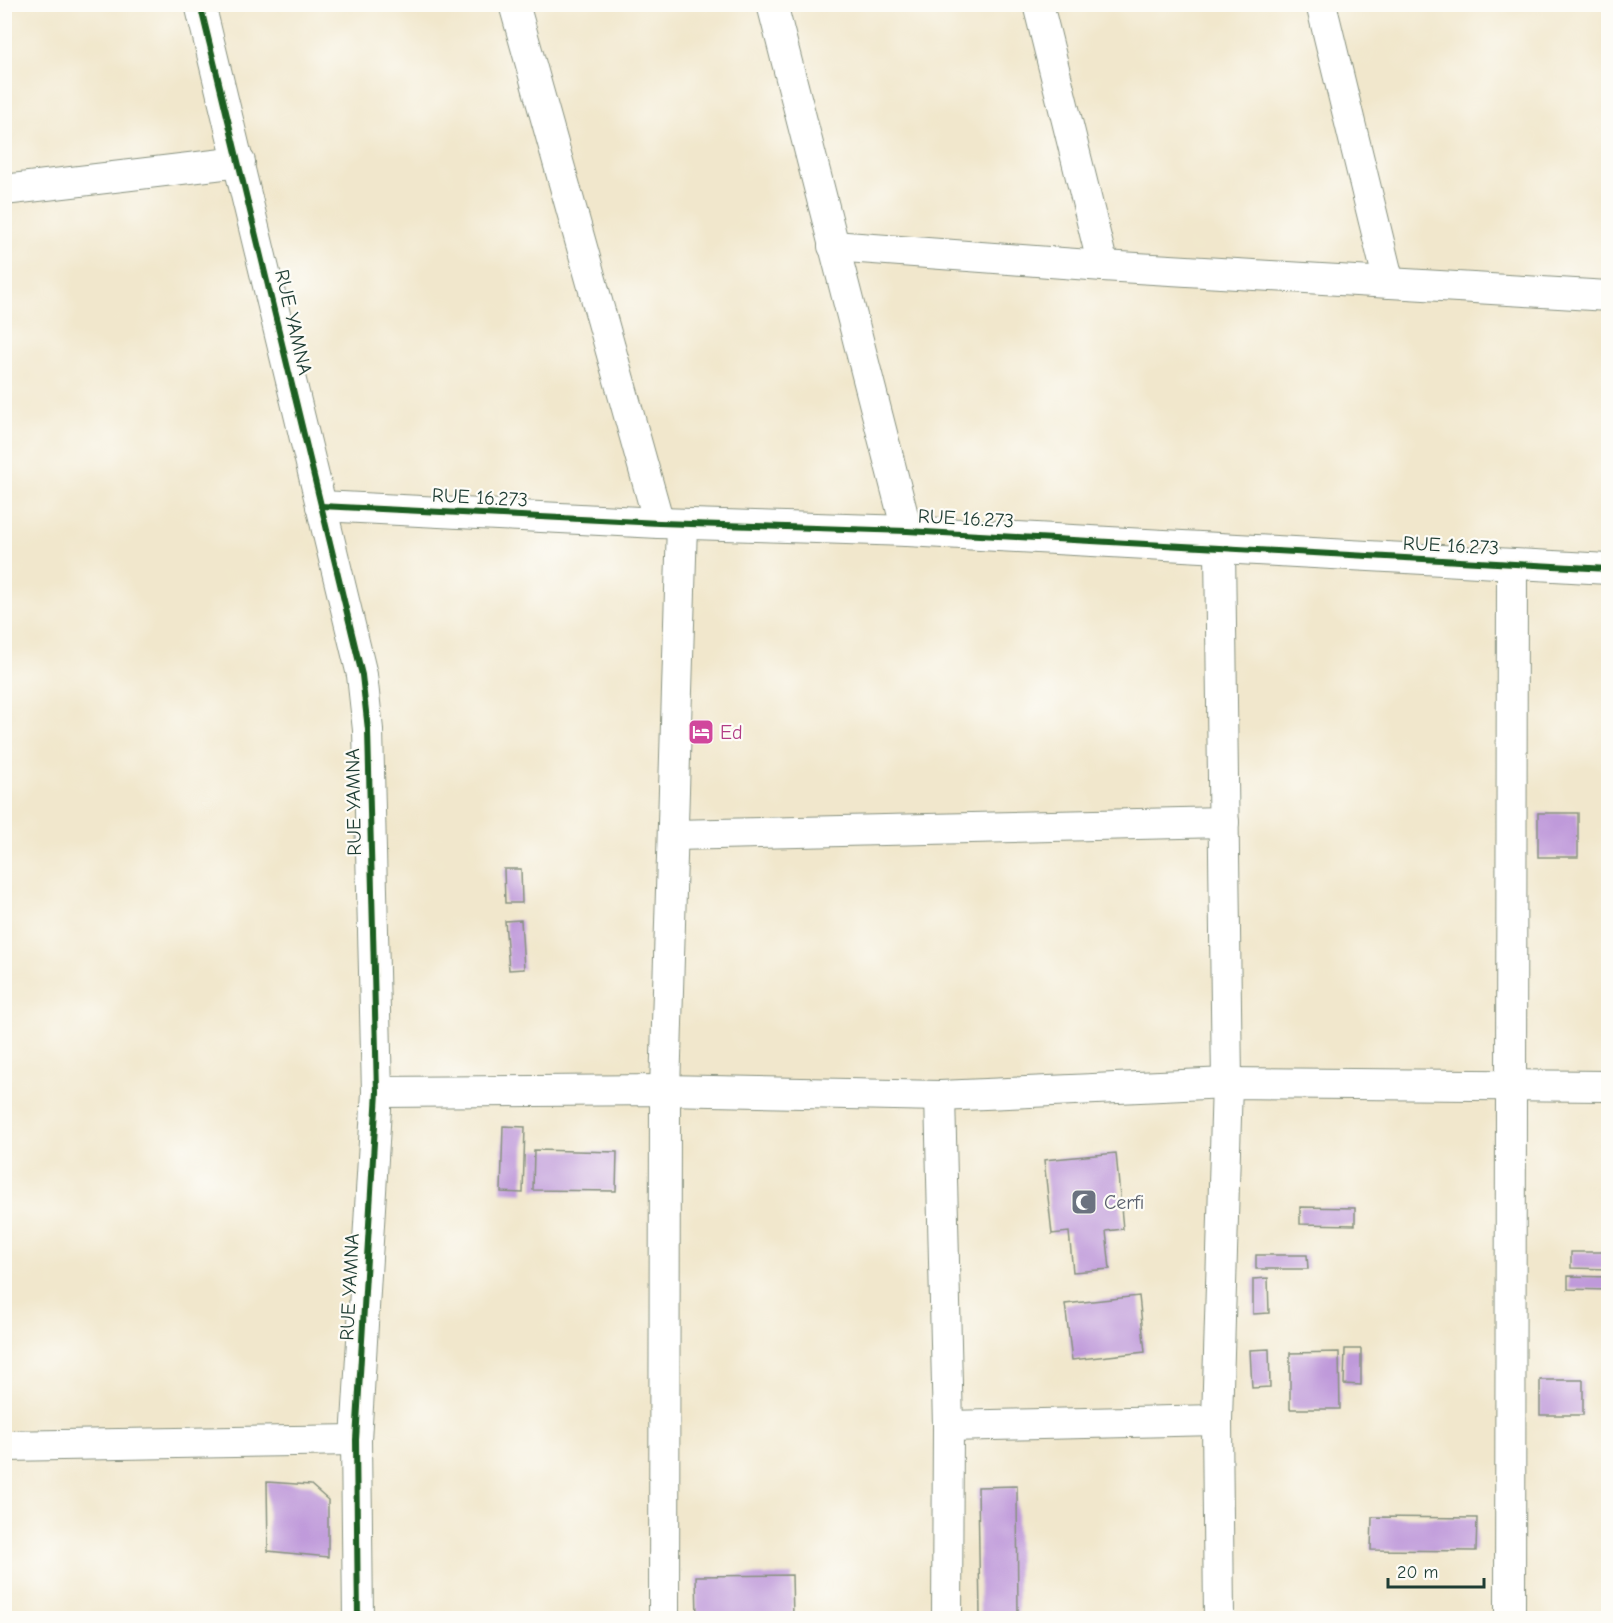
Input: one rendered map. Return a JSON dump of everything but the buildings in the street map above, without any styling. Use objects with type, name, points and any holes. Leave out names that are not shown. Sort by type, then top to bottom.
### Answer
[{"type":"street","name":"RUE YAMNA","points":[[200,4],[240,162],[362,675],[368,730],[377,1092],[356,1440],[358,1618]]},
{"type":"street","points":[[514,4],[670,523],[674,835],[665,1090],[664,1618]]},
{"type":"street","points":[[772,4],[907,531]]},
{"type":"street","points":[[1038,4],[1103,266]]},
{"type":"street","points":[[1321,4],[1389,283]]},
{"type":"street","points":[[4,190],[240,162]]},
{"type":"street","points":[[833,246],[1103,266],[1608,296]]},
{"type":"street","name":"RUE 16.273","points":[[321,506],[670,523],[907,531],[1220,550],[1608,569]]},
{"type":"street","points":[[1219,1618],[1217,1420],[1227,1083],[1220,550]]},
{"type":"street","points":[[1510,1618],[1512,564]]},
{"type":"street","points":[[674,835],[1224,822]]},
{"type":"street","points":[[377,1092],[665,1090],[940,1096],[1227,1083],[1608,1086]]},
{"type":"street","points":[[940,1096],[948,1426],[947,1618]]},
{"type":"street","points":[[948,1426],[1217,1420]]},
{"type":"street","points":[[4,1446],[356,1440]]},
{"type":"cycle path","points":[[200,4],[362,675],[368,730],[377,1092],[356,1440],[358,1618]]},
{"type":"cycle path","points":[[321,506],[659,523],[907,531],[1608,569]]},
{"type":"place","name":"Ed","points":[[701,732]]},
{"type":"place","name":"Cerfi","points":[[1084,1202]]}]
